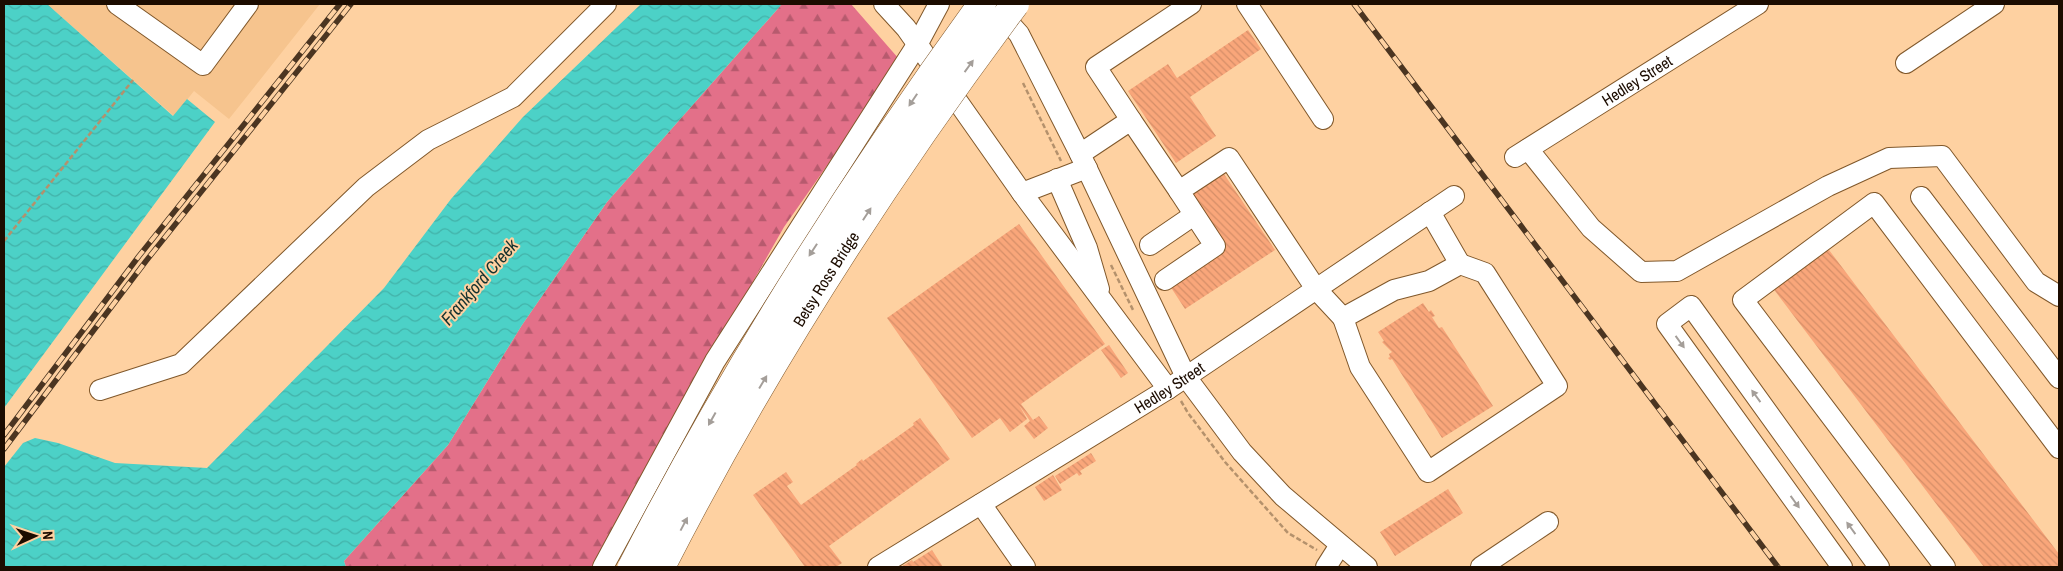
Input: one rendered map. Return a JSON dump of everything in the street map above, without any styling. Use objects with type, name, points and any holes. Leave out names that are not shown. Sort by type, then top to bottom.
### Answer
[{"type":"highway","name":"Betsy Ross Bridge","points":[[632,567],[720,405],[802,267],[927,80],[982,4]]},
{"type":"highway","name":"Betsy Ross Bridge","points":[[661,567],[748,406],[831,270],[920,136],[1015,4]]},
{"type":"street","points":[[117,4],[202,65],[248,4]]},
{"type":"street","points":[[100,390],[181,364],[366,186],[428,140],[513,97],[606,4]]},
{"type":"street","points":[[884,4],[906,28],[1022,193],[1168,389]]},
{"type":"street","points":[[603,567],[715,361],[917,45],[939,4]]},
{"type":"street","points":[[992,4],[1019,34],[1084,161],[1186,377],[1242,452],[1283,496],[1367,567]]},
{"type":"street","points":[[1164,280],[1215,246],[1096,67],[1191,4]]},
{"type":"street","points":[[1246,4],[1323,119]]},
{"type":"street","name":"Hedley Street","points":[[1758,4],[1522,153],[1591,228],[1641,272],[1677,271],[1828,186],[1889,158],[1942,156],[2036,282],[2059,296]]},
{"type":"street","points":[[1906,63],[1994,4]]},
{"type":"street","points":[[1022,193],[1057,179],[1084,161],[1131,120]]},
{"type":"street","points":[[1179,191],[1229,158],[1316,289],[1343,318],[1360,367],[1428,472],[1557,386],[1486,273],[1460,264],[1430,212]]},
{"type":"street","points":[[1057,179],[1087,248],[1104,302]]},
{"type":"street","name":"Hedley Street","points":[[878,567],[1168,389],[1454,196]]},
{"type":"street","points":[[1921,196],[2059,378]]},
{"type":"street","points":[[1945,567],[1743,300],[1874,203],[2059,448]]},
{"type":"street","points":[[1150,245],[1194,215]]},
{"type":"street","points":[[1343,318],[1394,290],[1429,281],[1460,264]]},
{"type":"street","points":[[1842,567],[1667,324],[1691,306],[1879,567]]},
{"type":"street","points":[[1779,479],[1803,462]]},
{"type":"street","points":[[981,504],[1025,567]]},
{"type":"street","points":[[1481,567],[1548,522]]},
{"type":"street","points":[[1326,567],[1340,546]]},
{"type":"path","points":[[4,241],[133,80]]},
{"type":"shaded area","points":[[47,4],[320,4],[229,119],[194,91],[174,116]]},
{"type":"green space","points":[[782,4],[851,4],[899,59],[880,90],[784,227],[628,501],[595,567],[346,567],[344,561],[448,445],[522,325],[607,202]]},
{"type":"water","points":[[4,4],[47,4],[173,116],[187,99],[215,122],[4,408]]},
{"type":"water","name":"Frankford Creek","points":[[641,4],[782,4],[607,202],[522,325],[448,445],[344,561],[346,567],[4,567],[4,467],[23,443],[35,438],[58,443],[115,463],[207,468],[384,288],[451,199],[523,117]]},
{"type":"building","points":[[1248,30],[1261,49],[1190,97],[1216,136],[1176,163],[1128,91],[1168,64],[1177,78]]},
{"type":"building","points":[[1222,171],[1275,250],[1185,309],[1170,286],[1226,249],[1189,193]]},
{"type":"building","points":[[1019,224],[1105,344],[1021,404],[1033,420],[1039,416],[1048,428],[1034,439],[1024,426],[1030,421],[1019,405],[1027,419],[1010,432],[1000,418],[972,438],[887,318]]},
{"type":"building","points":[[1826,246],[2059,554],[2059,567],[1984,567],[1772,287]]},
{"type":"building","points":[[1423,303],[1429,312],[1431,310],[1435,316],[1432,317],[1439,328],[1442,327],[1493,406],[1442,438],[1392,359],[1388,358],[1392,352],[1382,342],[1384,341],[1378,332]]},
{"type":"building","points":[[1109,345],[1128,373],[1121,378],[1101,350]]},
{"type":"building","points":[[920,418],[950,459],[829,546],[842,563],[836,567],[805,567],[753,495],[786,472],[793,482],[787,486],[801,505],[857,465],[862,459],[863,461],[914,425],[913,423]]},
{"type":"building","points":[[1091,453],[1096,461],[1080,471],[1082,474],[1079,476],[1077,473],[1060,484],[1055,476]]},
{"type":"building","points":[[1053,475],[1062,490],[1044,501],[1035,487]]},
{"type":"building","points":[[1448,489],[1463,513],[1395,556],[1380,532]]},
{"type":"building","points":[[932,550],[943,567],[901,567],[912,560],[913,562]]},
{"type":"railway","points":[[4,435],[139,256],[340,4]]},
{"type":"railway","points":[[4,449],[146,261],[351,4]]},
{"type":"railway","points":[[1354,4],[1778,567]]}]
